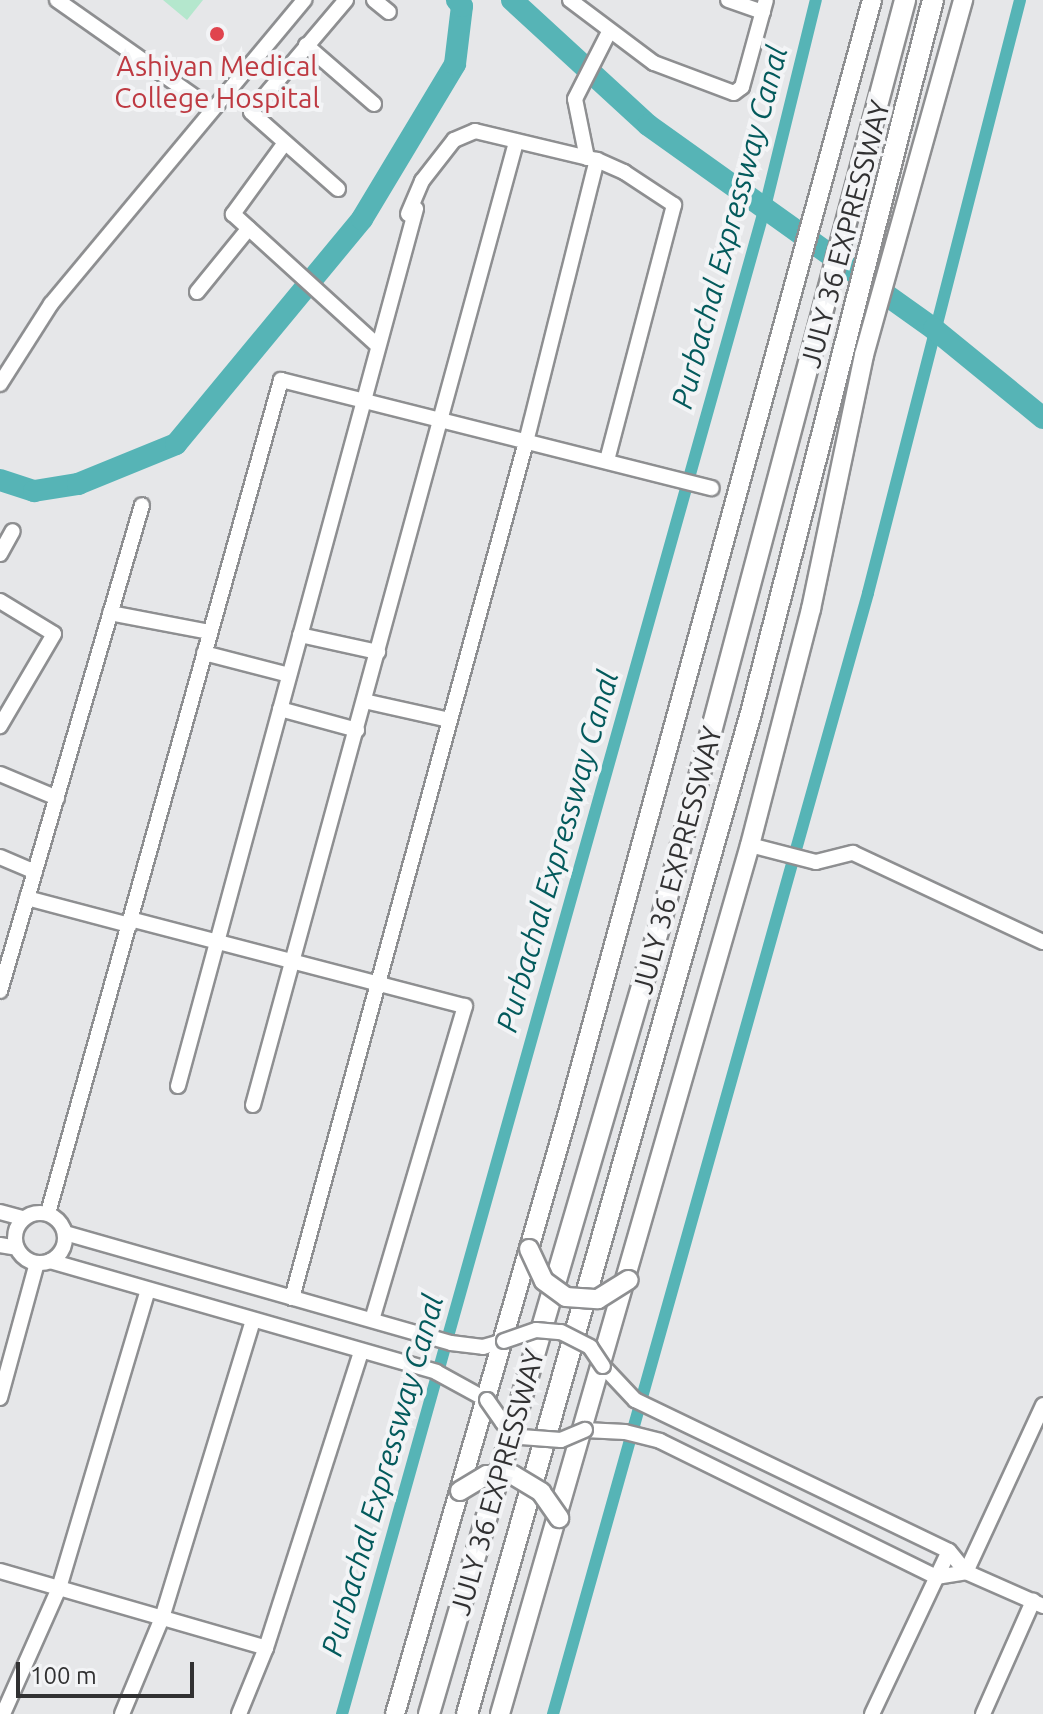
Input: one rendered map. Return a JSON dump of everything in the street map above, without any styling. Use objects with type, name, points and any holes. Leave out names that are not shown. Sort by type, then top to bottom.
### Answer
[{"type":"highway","name":"JULY 36 EXPRESSWAY","points":[[429,1714],[659,928],[816,346],[905,0]]},
{"type":"highway","name":"JULY 36 EXPRESSWAY","points":[[467,1714],[690,937],[933,0]]},
{"type":"main road","points":[[395,1714],[566,1120],[782,340],[872,0]]},
{"type":"main road","points":[[500,1714],[669,1140],[750,845],[811,609],[864,355],[904,200],[963,0]]},
{"type":"main road","points":[[529,1249],[550,1288],[566,1297],[598,1299],[628,1280]]},
{"type":"main road","points":[[460,1491],[487,1475],[513,1475],[541,1492],[559,1518]]},
{"type":"street","points":[[57,0],[212,109]]},
{"type":"street","points":[[0,384],[51,304],[304,0]]},
{"type":"street","points":[[338,189],[251,112],[346,0]]},
{"type":"street","points":[[374,0],[389,12]]},
{"type":"street","points":[[570,0],[654,63],[734,93],[742,87],[764,6],[728,0]]},
{"type":"street","points":[[292,1298],[526,442],[592,159],[576,116],[580,87],[609,32]]},
{"type":"street","points":[[306,45],[374,104]]},
{"type":"street","points":[[178,1086],[300,635],[408,213],[422,181],[465,132],[592,159],[624,172],[674,205],[607,461]]},
{"type":"street","points":[[253,1105],[516,142]]},
{"type":"street","points":[[284,144],[233,214],[331,298],[378,346]]},
{"type":"street","points":[[360,399],[416,209]]},
{"type":"street","points":[[197,292],[249,228]]},
{"type":"street","points":[[48,1213],[281,380],[712,488]]},
{"type":"street","points":[[0,991],[5,956],[35,872],[142,505]]},
{"type":"street","points":[[0,554],[13,531]]},
{"type":"street","points":[[0,601],[54,634],[0,726]]},
{"type":"street","points":[[110,613],[210,632]]},
{"type":"street","points":[[300,635],[378,652]]},
{"type":"street","points":[[204,653],[289,675]]},
{"type":"street","points":[[364,701],[450,720]]},
{"type":"street","points":[[280,709],[357,730]]},
{"type":"street","points":[[0,774],[57,798]]},
{"type":"street","points":[[750,845],[816,862],[853,853],[1043,942]]},
{"type":"street","points":[[0,857],[35,872]]},
{"type":"street","points":[[27,898],[217,942],[465,1006],[372,1320]]},
{"type":"street","points":[[0,1212],[23,1218],[48,1213]]},
{"type":"street","points":[[48,1213],[65,1233],[429,1336],[483,1347],[536,1330],[561,1332],[590,1347],[622,1392],[949,1551],[966,1572],[1038,1604],[983,1714]]},
{"type":"street","points":[[17,1248],[16,1229],[23,1218]]},
{"type":"street","points":[[0,1398],[44,1262],[61,1252],[65,1233]]},
{"type":"street","points":[[0,1245],[17,1248],[44,1262],[458,1380],[487,1400],[503,1423],[521,1437],[561,1440],[585,1430],[625,1432],[660,1441],[936,1577],[966,1572]]},
{"type":"street","points":[[3,1714],[59,1588],[147,1292]]},
{"type":"street","points":[[122,1714],[162,1618],[253,1321]]},
{"type":"street","points":[[239,1714],[266,1648],[361,1352]]},
{"type":"street","points":[[966,1572],[1043,1405]]},
{"type":"street","points":[[872,1714],[949,1551]]},
{"type":"street","points":[[0,1571],[266,1648]]},
{"type":"green space","points":[[163,0],[203,0],[187,20]]},
{"type":"waterway","points":[[0,480],[34,491],[78,484],[176,444],[362,219],[455,64],[462,6],[457,0]]},
{"type":"waterway","points":[[512,0],[648,125],[934,329],[1043,418]]},
{"type":"waterway","name":"Purbachal Expressway Canal","points":[[342,1714],[765,207],[816,0]]},
{"type":"waterway","name":"Purbachal Expressway Canal","points":[[553,1714],[868,593],[1020,0]]},
{"type":"place","name":"Ashiyan Medical College Hospital","points":[[217,34]]}]
